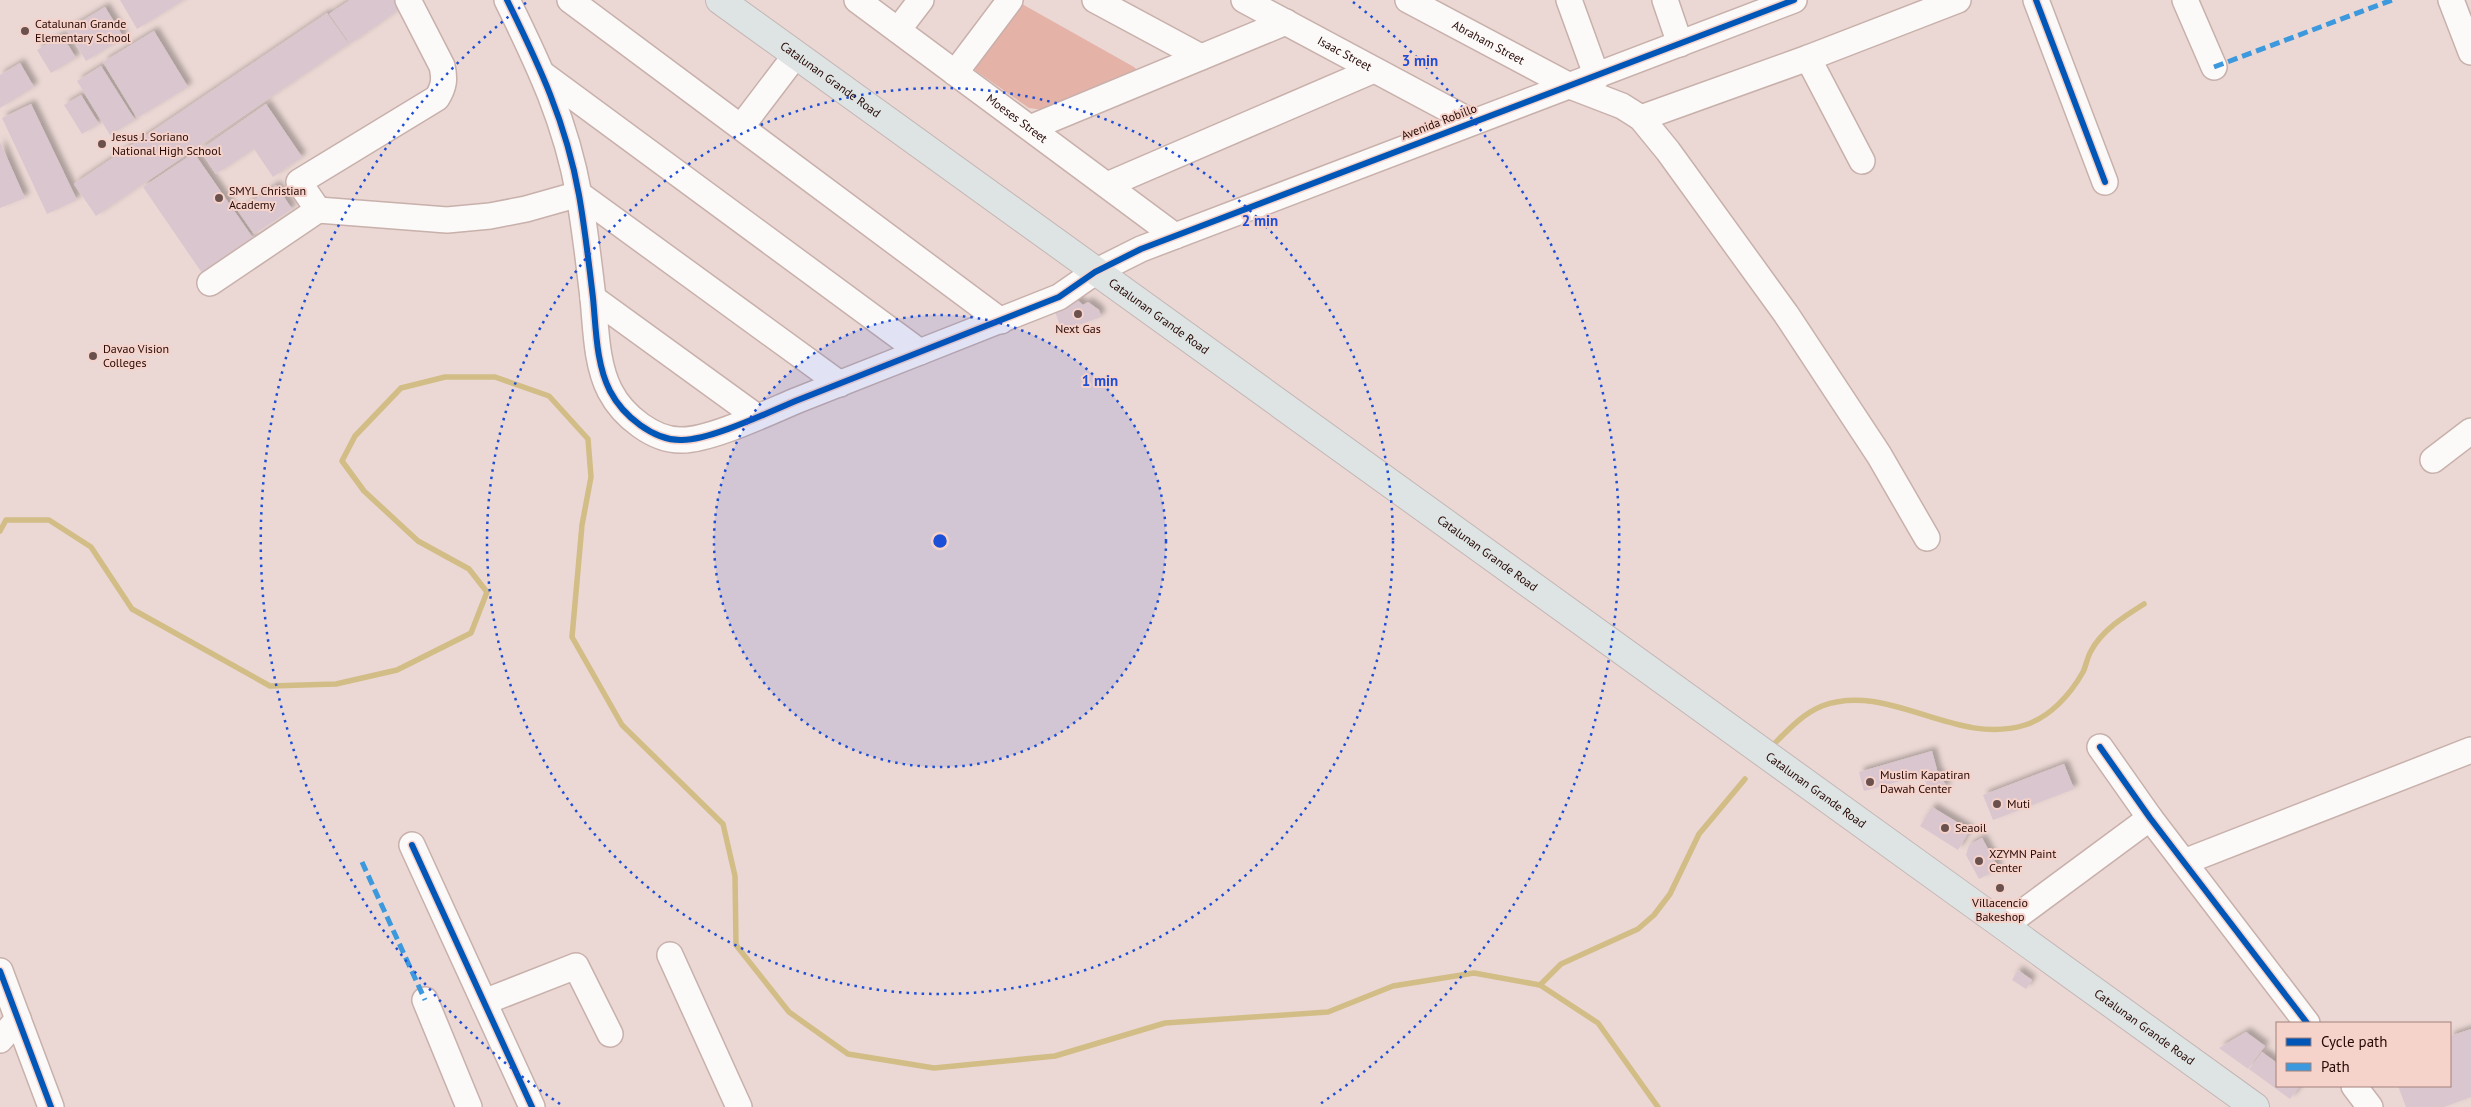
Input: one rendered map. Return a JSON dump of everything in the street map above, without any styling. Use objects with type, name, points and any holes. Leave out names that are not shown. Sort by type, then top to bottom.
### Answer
[{"type":"main road","name":"Catalunan Grande Road","points":[[720,0],[795,56],[2256,1107]]},
{"type":"street","points":[[318,210],[298,182],[436,98],[443,88],[442,66],[408,0]]},
{"type":"street","name":"Avenida Robillo","points":[[507,0],[544,75],[564,134],[579,194],[599,354],[610,392],[622,408],[644,427],[667,438],[682,440],[700,438],[757,417],[1001,321],[1059,297],[1116,260],[1175,236],[1472,122],[1597,77],[1786,1]]},
{"type":"street","points":[[570,0],[1001,321]]},
{"type":"street","name":"Moeses Street","points":[[858,0],[1175,236]]},
{"type":"street","points":[[898,30],[921,0]]},
{"type":"street","points":[[956,73],[1010,0]]},
{"type":"street","points":[[1095,0],[1201,57]]},
{"type":"street","name":"Isaac Street","points":[[1244,0],[1472,122]]},
{"type":"street","name":"Abraham Street","points":[[1408,0],[1570,86],[1615,102],[1641,118],[1668,151],[1786,314],[1874,448],[1927,538]]},
{"type":"street","points":[[1568,0],[1597,77]]},
{"type":"street","points":[[1665,0],[1680,44]]},
{"type":"street","points":[[1641,118],[1808,58],[1958,0]]},
{"type":"street","points":[[2036,0],[2105,182]]},
{"type":"street","points":[[2185,0],[2214,67]]},
{"type":"street","points":[[2452,0],[2471,52]]},
{"type":"street","points":[[1030,128],[1286,22]]},
{"type":"street","points":[[741,127],[795,56]]},
{"type":"street","points":[[1808,58],[1862,161]]},
{"type":"street","points":[[1107,186],[1374,70]]},
{"type":"street","points":[[544,75],[920,352]]},
{"type":"street","points":[[210,283],[318,210],[446,220],[508,212],[579,194],[840,384]]},
{"type":"street","points":[[593,298],[757,417]]},
{"type":"street","points":[[2434,460],[2471,431]]},
{"type":"street","points":[[2100,746],[2150,818],[2305,1022]]},
{"type":"street","points":[[2184,862],[2471,750]]},
{"type":"street","points":[[2004,926],[2150,818]]},
{"type":"street","points":[[412,845],[532,1107]]},
{"type":"street","points":[[670,955],[739,1107]]},
{"type":"street","points":[[484,1002],[576,966],[610,1034]]},
{"type":"street","points":[[0,971],[48,1105]]},
{"type":"street","points":[[425,1000],[469,1107]]},
{"type":"street","points":[[0,1040],[18,1019]]},
{"type":"street","points":[[2355,1087],[2370,1107]]},
{"type":"shaded area","points":[[1022,4],[1137,70],[1043,110],[1029,108],[976,71],[974,67],[1018,6]]},
{"type":"building","points":[[120,0],[184,0],[137,29]]},
{"type":"building","points":[[350,0],[400,0],[404,6],[350,44],[329,14]]},
{"type":"building","points":[[105,7],[124,38],[86,61],[67,30]]},
{"type":"building","points":[[327,13],[349,44],[96,216],[74,184]]},
{"type":"building","points":[[154,31],[188,87],[137,118],[103,62]]},
{"type":"building","points":[[62,35],[76,58],[51,73],[37,50]]},
{"type":"building","points":[[20,63],[34,87],[0,108],[0,75]]},
{"type":"building","points":[[101,66],[135,120],[110,135],[77,81]]},
{"type":"building","points":[[81,95],[99,124],[82,134],[64,105]]},
{"type":"building","points":[[31,104],[77,200],[47,214],[2,118]]},
{"type":"building","points":[[266,104],[302,157],[273,177],[254,149],[216,174],[200,150]]},
{"type":"building","points":[[0,142],[25,198],[0,208]]},
{"type":"building","points":[[194,153],[253,238],[202,273],[143,187]]},
{"type":"building","points":[[276,185],[292,209],[254,234],[238,211]]},
{"type":"building","name":"Next Gas","points":[[1075,298],[1083,305],[1088,302],[1099,310],[1101,317],[1062,331],[1053,306]]},
{"type":"building","points":[[1932,751],[1937,770],[1947,787],[1932,795],[1922,775],[1864,791],[1859,772]]},
{"type":"building","points":[[2064,764],[2074,789],[1993,820],[1983,795]]},
{"type":"building","name":"Seaoil","points":[[1932,807],[1970,830],[1958,850],[1920,826]]},
{"type":"building","points":[[1982,838],[1999,869],[1979,879],[1966,855],[1969,845]]},
{"type":"building","points":[[2018,970],[2032,980],[2026,989],[2012,980]]},
{"type":"building","points":[[2471,1029],[2471,1097],[2444,1107],[2406,1107],[2398,1087],[2451,1087],[2451,1036]]},
{"type":"building","points":[[2246,1032],[2265,1046],[2248,1069],[2219,1048]]},
{"type":"building","points":[[2262,1052],[2276,1062],[2276,1087],[2299,1087],[2290,1099],[2249,1069]]},
{"type":"waterway","points":[[0,531],[6,520],[49,520],[91,547],[132,609],[270,686],[336,684],[397,670],[471,633],[487,592],[469,569],[418,541],[364,491],[342,461],[355,436],[401,388],[445,377],[495,377],[549,396],[588,439],[591,477],[582,525],[572,637],[622,725],[723,824],[735,876],[736,945],[789,1012],[848,1054],[934,1068],[1055,1056],[1165,1023],[1328,1012],[1393,986],[1474,973],[1540,985],[1598,1023],[1658,1107]]},
{"type":"waterway","points":[[1772,746],[1795,723],[1815,709],[1847,701],[1872,702],[1897,707],[1973,728],[1999,729],[2025,725],[2043,717],[2066,697],[2078,681],[2088,656],[2101,636],[2114,624],[2144,604]]},
{"type":"waterway","points":[[1540,985],[1561,964],[1638,929],[1654,915],[1670,894],[1699,834],[1745,779]]},
{"type":"marked path","points":[[2214,67],[2392,0]]},
{"type":"marked path","points":[[362,862],[425,1000]]},
{"type":"cycle path","points":[[507,0],[550,94],[567,143],[579,195],[593,298],[597,346],[605,380],[616,400],[631,418],[650,432],[671,439],[682,440],[694,439],[724,431],[1059,297],[1095,272],[1141,249],[1794,0]]},
{"type":"cycle path","points":[[2036,0],[2105,182]]},
{"type":"cycle path","points":[[2100,747],[2150,818],[2306,1022]]},
{"type":"cycle path","points":[[412,845],[532,1107]]},
{"type":"cycle path","points":[[0,971],[51,1107]]},
{"type":"place","name":"Catalunan Grande Elementary School","points":[[25,31]]},
{"type":"place","name":"Jesus J. Soriano National High School","points":[[102,144]]},
{"type":"place","name":"SMYL Christian Academy","points":[[219,198]]},
{"type":"place","name":"Next Gas","points":[[1078,314]]},
{"type":"place","name":"Davao Vision Colleges","points":[[93,356]]},
{"type":"place","name":"Muslim Kapatiran Dawah Center","points":[[1870,782]]},
{"type":"place","name":"Muti","points":[[1997,804]]},
{"type":"place","name":"Seaoil","points":[[1945,828]]},
{"type":"place","name":"XZYMN Paint Center","points":[[1979,861]]},
{"type":"place","name":"Villacencio Bakeshop","points":[[2000,888]]}]
